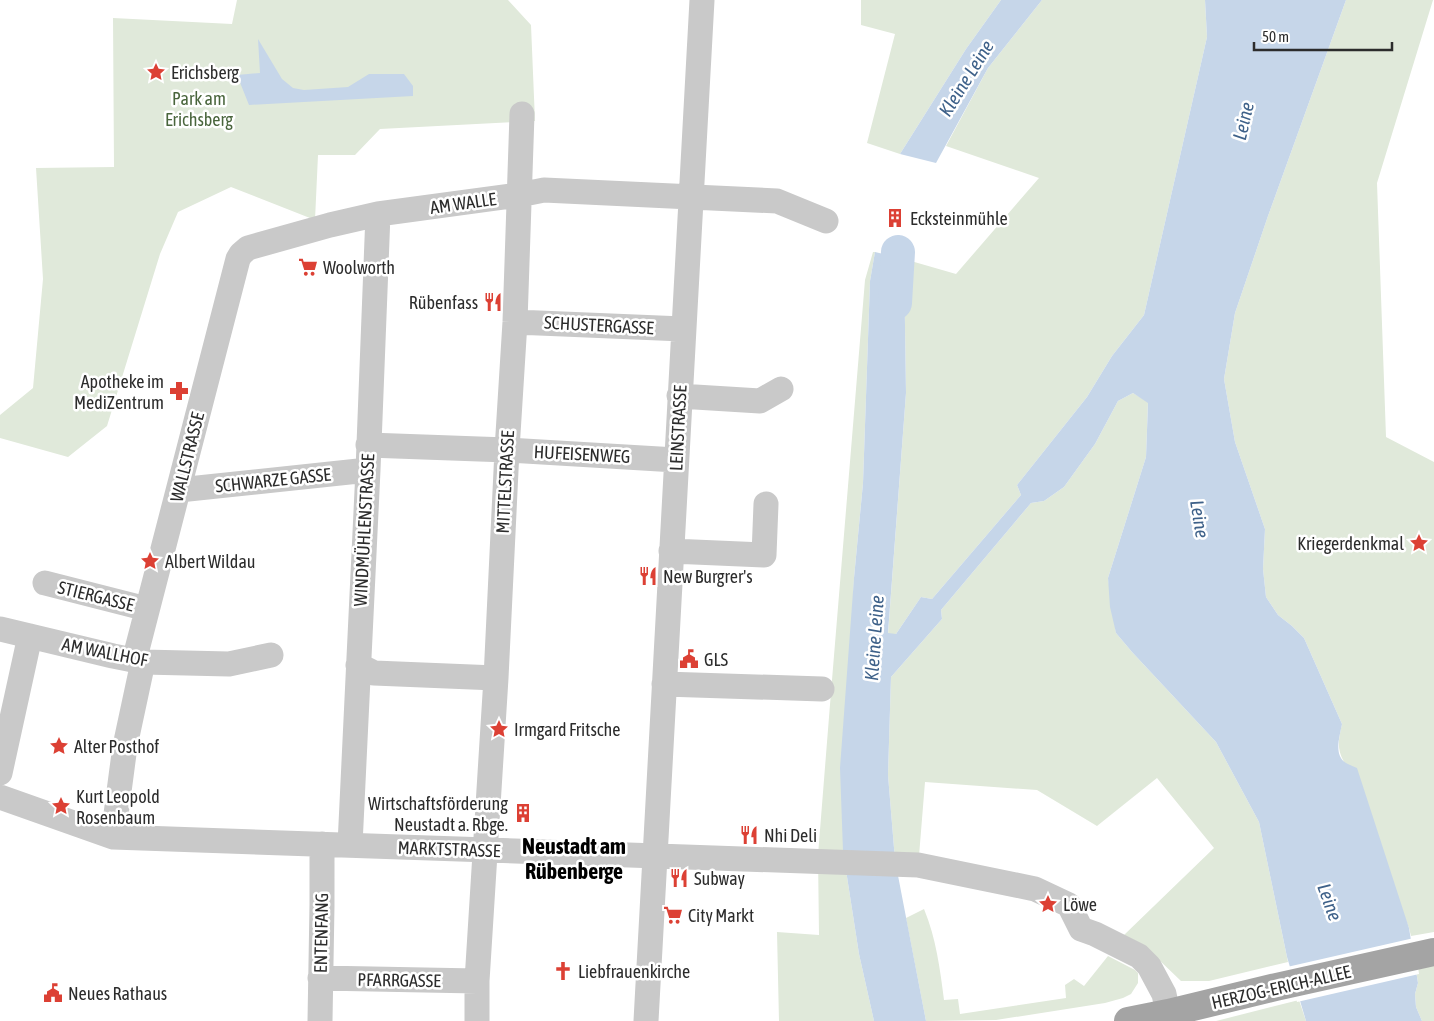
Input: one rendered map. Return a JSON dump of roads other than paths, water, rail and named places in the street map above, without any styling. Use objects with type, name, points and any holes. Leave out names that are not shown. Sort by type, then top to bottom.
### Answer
[{"type":"main road","name":"HERZOG-ERICH-ALLEE","points":[[1128,1021],[1434,952]]},
{"type":"street","name":"LEINSTRASSE","points":[[646,1021],[702,0]]},
{"type":"street","name":"MITTELSTRASSE","points":[[476,1016],[515,322],[522,114]]},
{"type":"street","name":"AM WALLE","points":[[241,254],[248,248],[330,225],[378,214],[544,190],[777,201],[826,221]]},
{"type":"street","name":"WINDMÜHLENSTRASSE","points":[[350,845],[378,214]]},
{"type":"street","name":"WALLSTRASSE","points":[[113,837],[124,746],[147,609],[238,259],[241,254]]},
{"type":"street","name":"SCHUSTERGASSE","points":[[515,322],[683,329]]},
{"type":"street","points":[[679,396],[760,401],[781,389]]},
{"type":"street","name":"HUFEISENWEG","points":[[368,444],[676,460]]},
{"type":"street","name":"SCHWARZE GASSE","points":[[178,490],[368,470]]},
{"type":"street","points":[[671,551],[764,556],[766,504]]},
{"type":"street","name":"STIERGASSE","points":[[46,583],[147,609]]},
{"type":"street","name":"AM WALLHOF","points":[[0,628],[139,661],[229,664],[271,655]]},
{"type":"street","points":[[0,773],[30,636]]},
{"type":"street","points":[[358,666],[374,673],[496,678]]},
{"type":"street","points":[[664,684],[822,689]]},
{"type":"street","name":"MARKTSTRASSE","points":[[0,797],[113,837],[904,864],[931,867],[1035,889],[1069,905],[1081,929],[1139,956],[1149,966],[1164,994],[1168,1013]]},
{"type":"street","name":"ENTENFANG","points":[[320,1021],[322,844]]},
{"type":"street","name":"PFARRGASSE","points":[[320,978],[477,981]]},
{"type":"water","points":[[1001,0],[1042,0],[988,68],[936,163],[900,154],[966,49]]},
{"type":"water","name":"Leine","points":[[1205,0],[1346,0],[1235,313],[1224,379],[1235,442],[1265,529],[1263,569],[1266,597],[1278,615],[1304,638],[1342,724],[1338,750],[1342,760],[1357,768],[1409,928],[1418,983],[1415,994],[1416,1007],[1422,1021],[1306,1021],[1287,957],[1259,822],[1216,742],[1116,633],[1110,607],[1108,578],[1146,457],[1148,403],[1133,393],[1118,401],[1095,444],[1064,487],[1044,501],[1031,503],[941,610],[942,619],[891,677],[888,775],[895,860],[926,1021],[874,1021],[859,954],[843,851],[840,768],[863,483],[870,281],[875,252],[904,259],[906,393],[888,633],[896,634],[921,597],[932,599],[1021,495],[1017,485],[1087,397],[1112,356],[1144,315],[1207,37]]},
{"type":"water","points":[[258,39],[282,79],[293,88],[304,90],[348,87],[369,74],[404,74],[413,86],[413,96],[249,105],[237,75],[260,73]]},
{"type":"waterway","name":"Kleine Leine","points":[[895,303],[898,252]]},
{"type":"place","name":"Erichsberg","points":[[156,72]]},
{"type":"place","name":"Ecksteinmühle","points":[[895,218]]},
{"type":"place","name":"Woolworth","points":[[308,267]]},
{"type":"place","name":"Rübenfass","points":[[493,302]]},
{"type":"place","name":"Apotheke im MediZentrum","points":[[179,391]]},
{"type":"place","name":"Kriegerdenkmal","points":[[1419,543]]},
{"type":"place","name":"Albert Wildau","points":[[150,561]]},
{"type":"place","name":"New Burgrer's","points":[[648,576]]},
{"type":"place","name":"GLS","points":[[689,659]]},
{"type":"place","name":"Irmgard Fritsche","points":[[499,729]]},
{"type":"place","name":"Alter Posthof","points":[[59,746]]},
{"type":"place","name":"Kurt Leopold Rosenbaum","points":[[61,806]]},
{"type":"place","name":"Wirtschaftsförderung Neustadt a. Rbge.","points":[[523,813]]},
{"type":"place","name":"Nhi Deli","points":[[749,835]]},
{"type":"place","name":"Subway","points":[[679,878]]},
{"type":"place","name":"Löwe","points":[[1048,904]]},
{"type":"place","name":"City Markt","points":[[673,915]]},
{"type":"place","name":"Liebfrauenkirche","points":[[563,971]]},
{"type":"place","name":"Neues Rathaus","points":[[53,993]]},
{"type":"district","name":"Neustadt am Rübenberge","points":[[574,858]]},
{"type":"park label","name":"Park am Erichsberg","points":[[199,108]]}]
